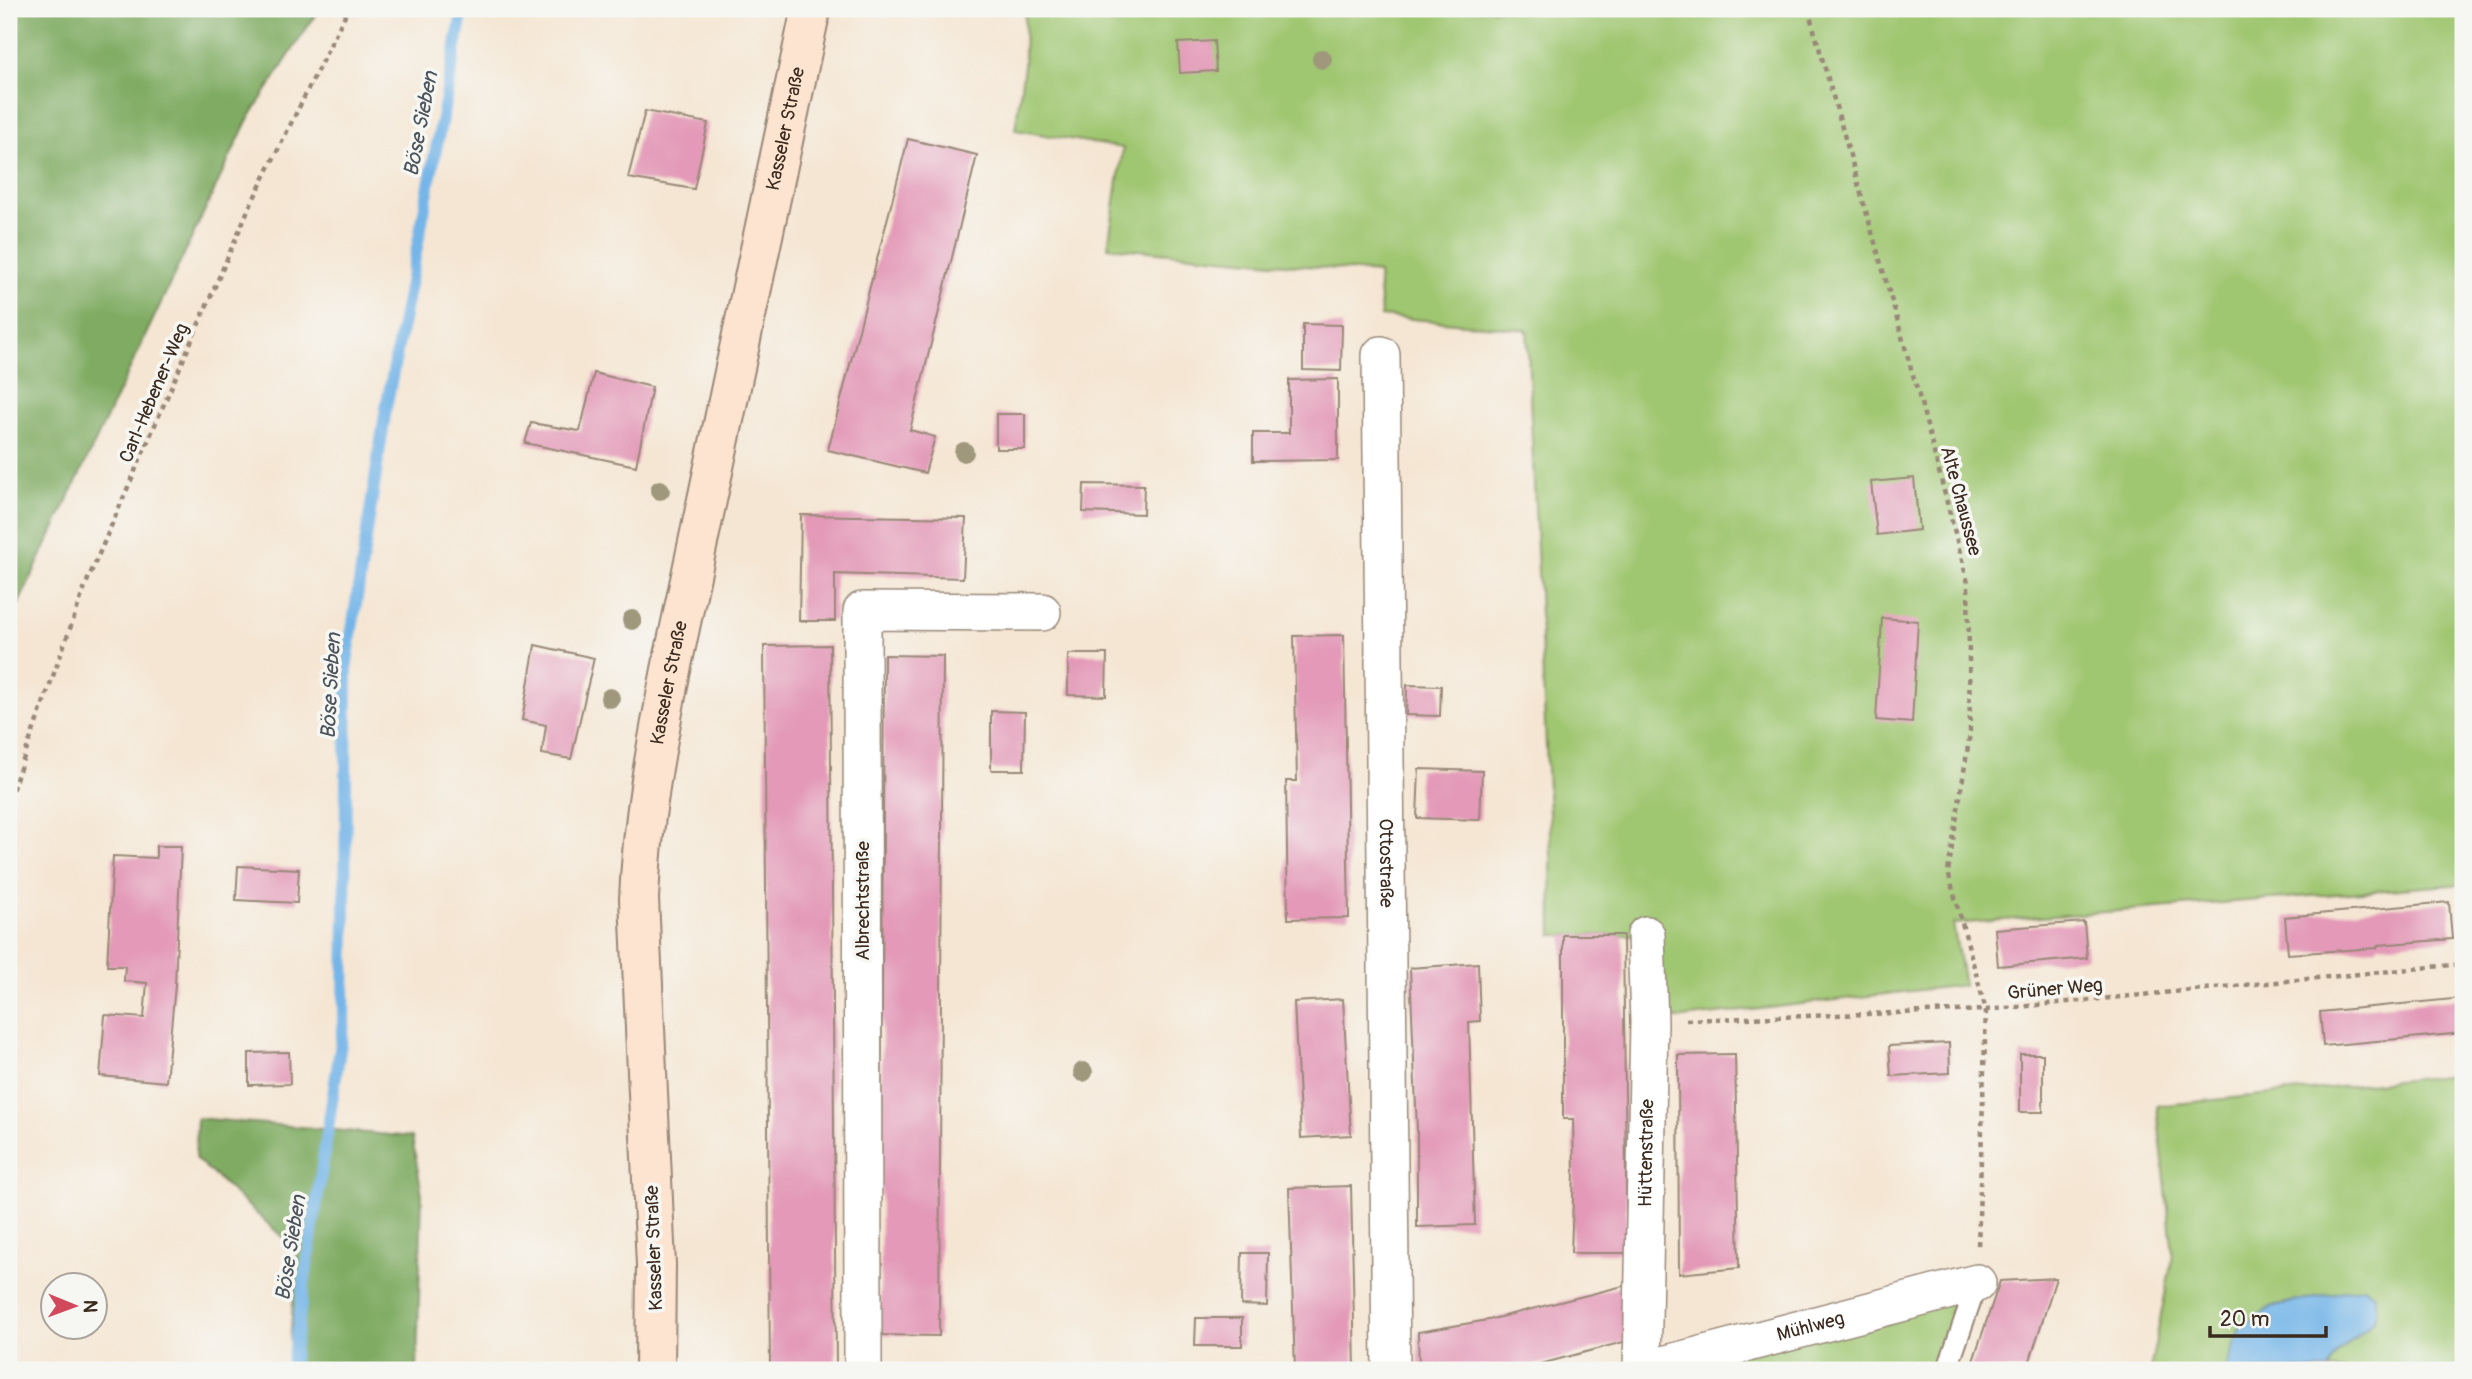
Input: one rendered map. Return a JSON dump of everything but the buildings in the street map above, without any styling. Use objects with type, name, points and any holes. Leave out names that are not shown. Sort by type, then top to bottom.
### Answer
[{"type":"main road","name":"Kasseler Straße","points":[[655,1370],[656,1265],[639,899],[641,842],[650,778],[678,631],[811,9]]},
{"type":"street","name":"Ottostraße","points":[[1381,355],[1391,1370]]},
{"type":"street","name":"Albrechtstraße","points":[[863,1370],[862,611],[1042,612]]},
{"type":"street","name":"Hüttenstraße","points":[[1643,1370],[1648,1022],[1646,935]]},
{"type":"street","name":"Mühlweg","points":[[1643,1370],[1977,1283]]},
{"type":"lane","points":[[1947,1370],[1977,1283]]},
{"type":"path","name":"Carl-Hebener-Weg","points":[[9,799],[86,584],[249,208],[348,9]]},
{"type":"path","name":"Alte Chaussee","points":[[1808,9],[1921,403],[1968,583],[1970,734],[1948,872],[1986,1010],[1977,1283]]},
{"type":"path","name":"Grüner Weg","points":[[1648,1022],[1986,1010],[2463,964]]},
{"type":"green space","points":[[9,9],[319,9],[247,121],[9,624]]},
{"type":"green space","points":[[1025,9],[2463,9],[2463,884],[1953,924],[1964,985],[1649,1022],[1646,935],[1552,935],[1551,856],[1527,330],[1381,316],[1378,273],[1108,247],[1123,148],[1015,130],[1024,66]]},
{"type":"green space","points":[[2463,1074],[2463,1370],[2328,1370],[2337,1353],[2367,1328],[2375,1315],[2375,1295],[2363,1288],[2273,1306],[2240,1328],[2226,1370],[2150,1370],[2173,1255],[2157,1106]]},
{"type":"green space","points":[[197,1118],[412,1137],[422,1194],[417,1370],[288,1370],[297,1250],[195,1158]]},
{"type":"green space","points":[[1977,1283],[1947,1370],[1644,1370]]},
{"type":"water","points":[[2363,1287],[2375,1295],[2375,1315],[2367,1328],[2337,1353],[2328,1370],[2226,1370],[2240,1328],[2273,1306]]},
{"type":"waterway","name":"Böse Sieben","points":[[291,1370],[344,1023],[347,662],[386,408],[463,9]]}]
